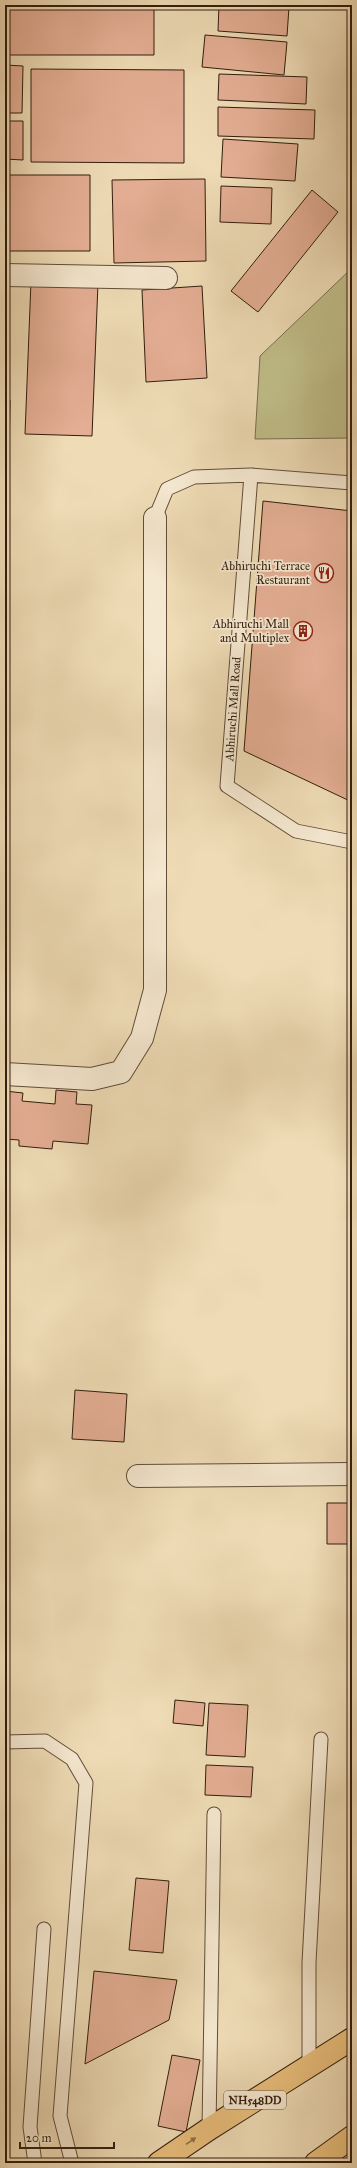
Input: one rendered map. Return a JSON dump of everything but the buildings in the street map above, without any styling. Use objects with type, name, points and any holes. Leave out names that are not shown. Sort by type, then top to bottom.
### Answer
[{"type":"highway","name":"NH548DD","points":[[159,2163],[209,2129],[352,2039]]},
{"type":"highway","points":[[316,2163],[352,2138]]},
{"type":"street","points":[[5,275],[166,278]]},
{"type":"street","points":[[5,1074],[92,1079],[121,1072],[142,1038],[155,990],[155,518]]},
{"type":"street","points":[[138,1476],[352,1474]]},
{"type":"lane","points":[[155,518],[167,489],[194,477],[251,475],[352,483]]},
{"type":"lane","name":"Abhiruchi Mall Road","points":[[251,475],[227,786],[296,831],[352,842]]},
{"type":"lane","points":[[309,2066],[309,1962],[321,1739]]},
{"type":"lane","points":[[5,1742],[45,1741],[72,1759],[86,1782],[60,2116],[72,2163]]},
{"type":"lane","points":[[209,2129],[214,1814]]},
{"type":"lane","points":[[35,2163],[30,2127],[44,1929]]},
{"type":"shaded area","points":[[352,268],[352,438],[255,439],[260,356]]},
{"type":"place","name":"Abhiruchi Terrace Restaurant","points":[[324,573]]},
{"type":"place","name":"Abhiruchi Mall and Multiplex","points":[[303,631]]}]
